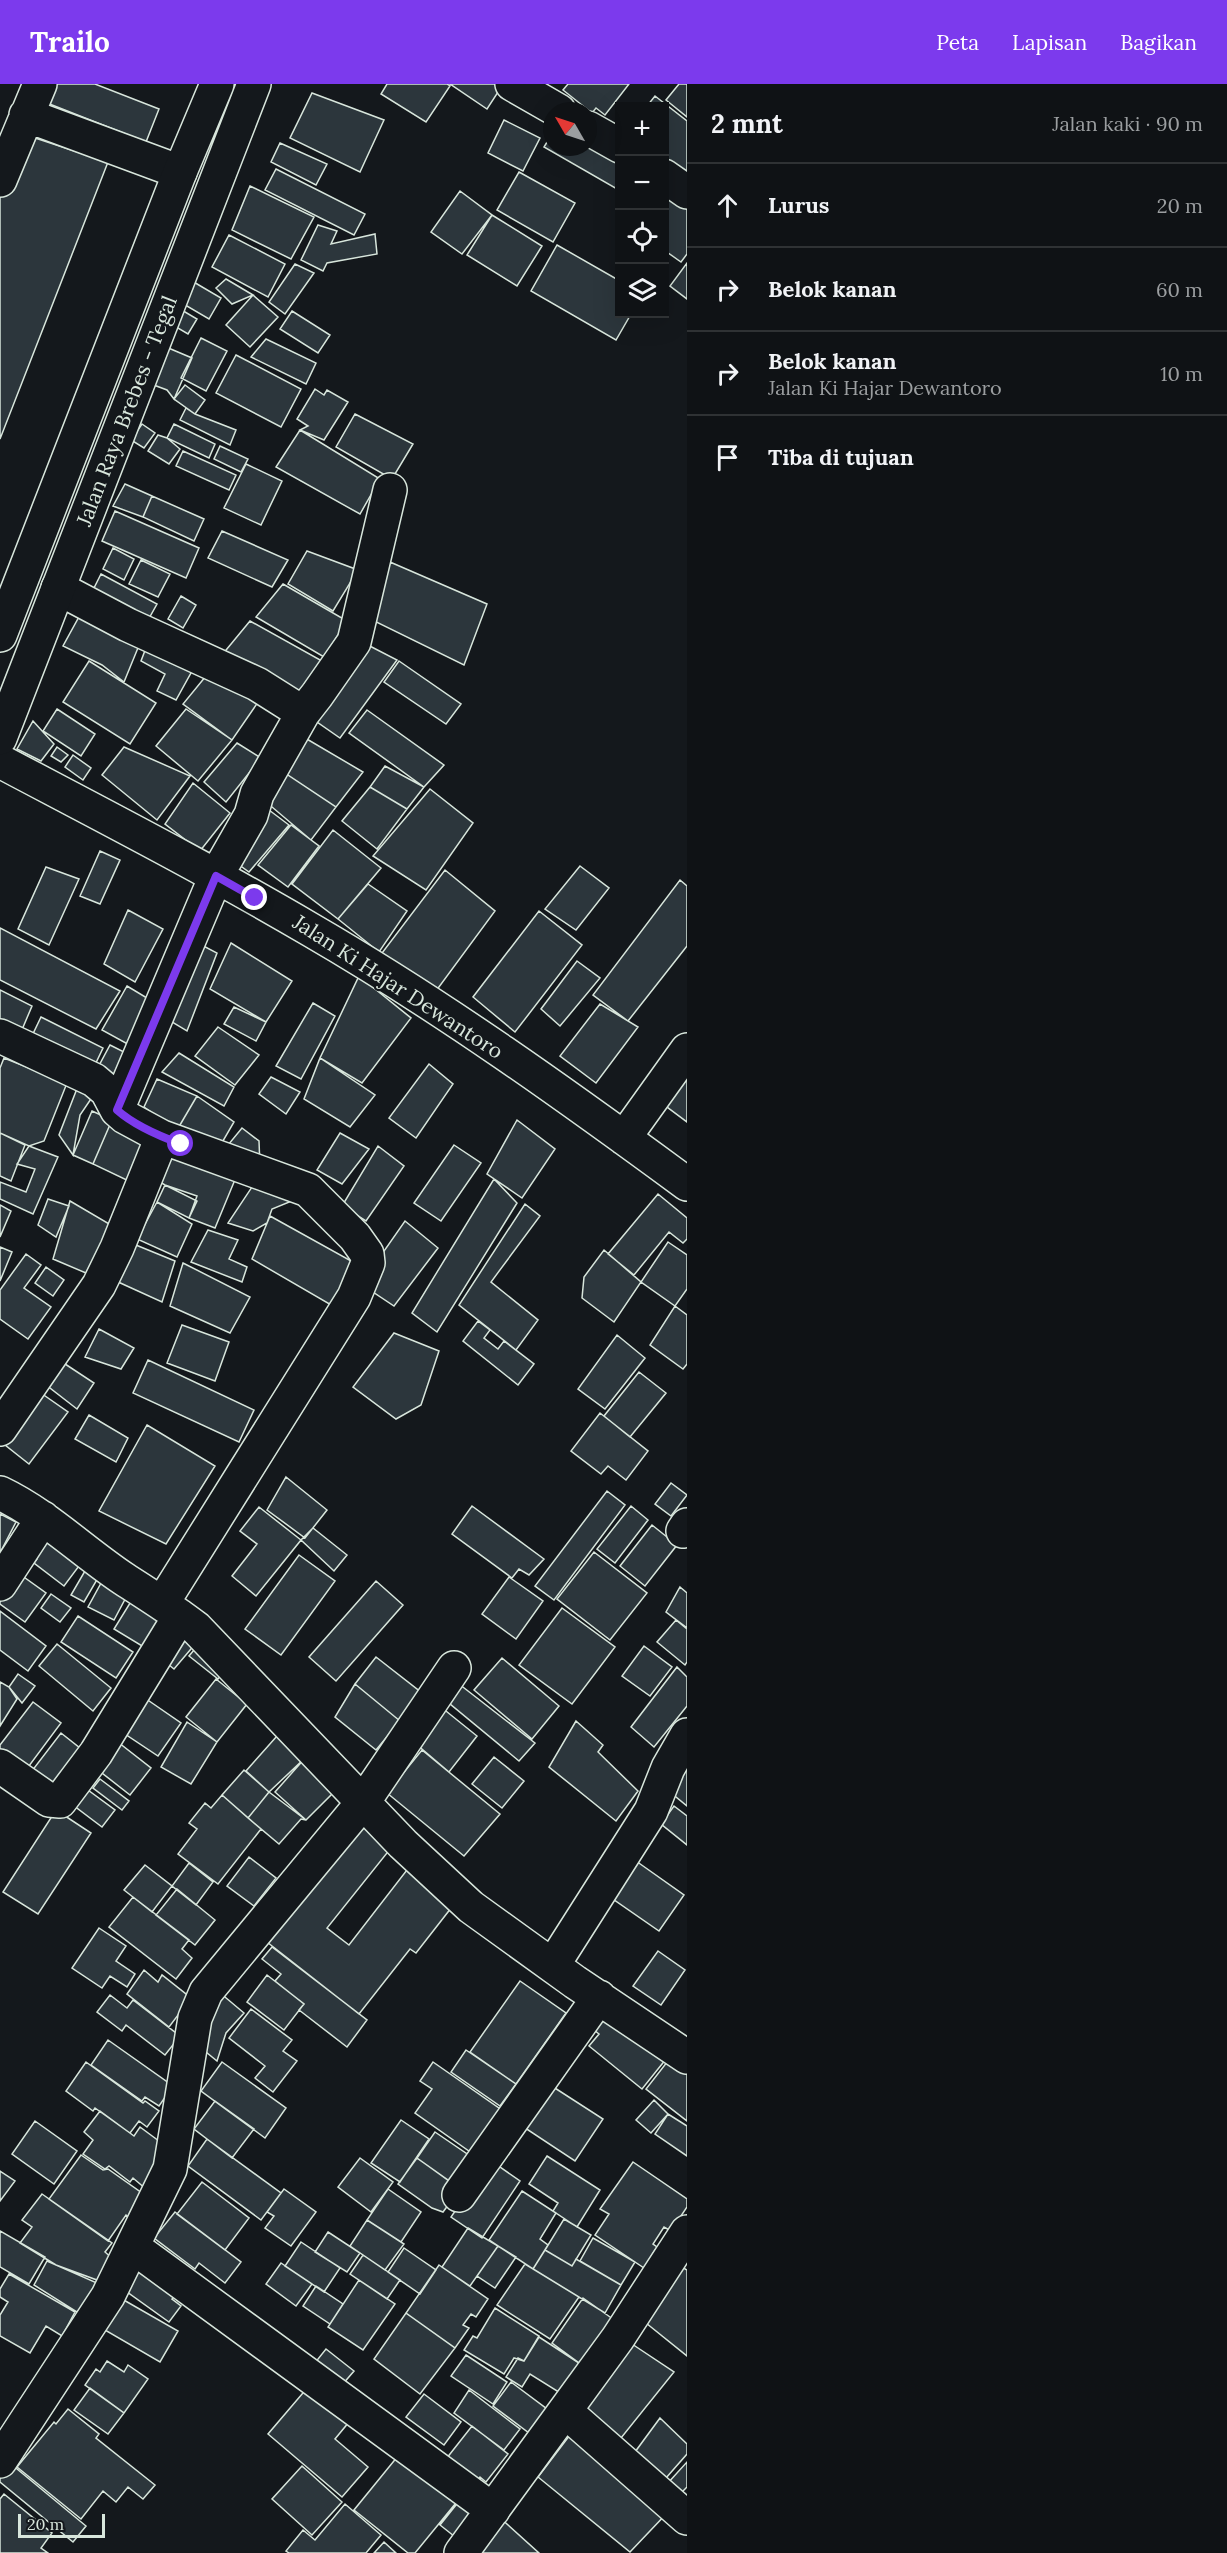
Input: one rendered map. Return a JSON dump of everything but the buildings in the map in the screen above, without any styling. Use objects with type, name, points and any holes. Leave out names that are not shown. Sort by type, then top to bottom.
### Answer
[{"type":"main road","points":[[0,180],[39,84]]},
{"type":"main road","name":"Jalan Raya Brebes - Tegal","points":[[0,635],[180,172],[217,84]]},
{"type":"main road","name":"Jalan Raya Brebes - Tegal","points":[[0,738],[254,84]]},
{"type":"main road","points":[[512,84],[543,102]]},
{"type":"main road","points":[[26,115],[180,172]]},
{"type":"main road","points":[[597,133],[615,143]]},
{"type":"main road","points":[[669,179],[687,192]]},
{"type":"main road","points":[[117,1110],[216,876],[251,814],[256,794],[303,713],[354,642],[390,490]]},
{"type":"main road","points":[[58,588],[128,625],[257,684],[303,713]]},
{"type":"main road","name":"Jalan Ki Hajar Dewantoro","points":[[0,761],[216,876],[313,931],[438,1010],[687,1184]]},
{"type":"main road","points":[[0,1036],[94,1080],[107,1092],[117,1110],[125,1117],[162,1137],[308,1190],[355,1237],[367,1254],[368,1263],[354,1297],[172,1609],[96,1753],[60,1801],[49,1800],[0,1766]]},
{"type":"main road","points":[[624,1138],[687,1050]]},
{"type":"main road","points":[[0,1429],[99,1285],[117,1248],[162,1137]]},
{"type":"main road","points":[[0,1493],[20,1502],[123,1578],[172,1609],[225,1657],[403,1844],[471,1907],[687,2057]]},
{"type":"main road","points":[[0,1584],[43,1518]]},
{"type":"main road","points":[[0,2461],[108,2296],[170,2169],[195,2018],[206,1992],[364,1801],[454,1668]]},
{"type":"main road","points":[[553,1965],[651,1811],[668,1768],[687,1735]]},
{"type":"main road","points":[[459,2195],[599,1998]]},
{"type":"main road","points":[[461,2553],[618,2338],[687,2232]]},
{"type":"main road","points":[[133,2247],[493,2510]]},
{"type":"main road","points":[[564,2411],[687,2518]]},
{"type":"route","points":[[181,1144],[162,1137],[125,1117],[117,1110],[216,876],[255,898]]}]
